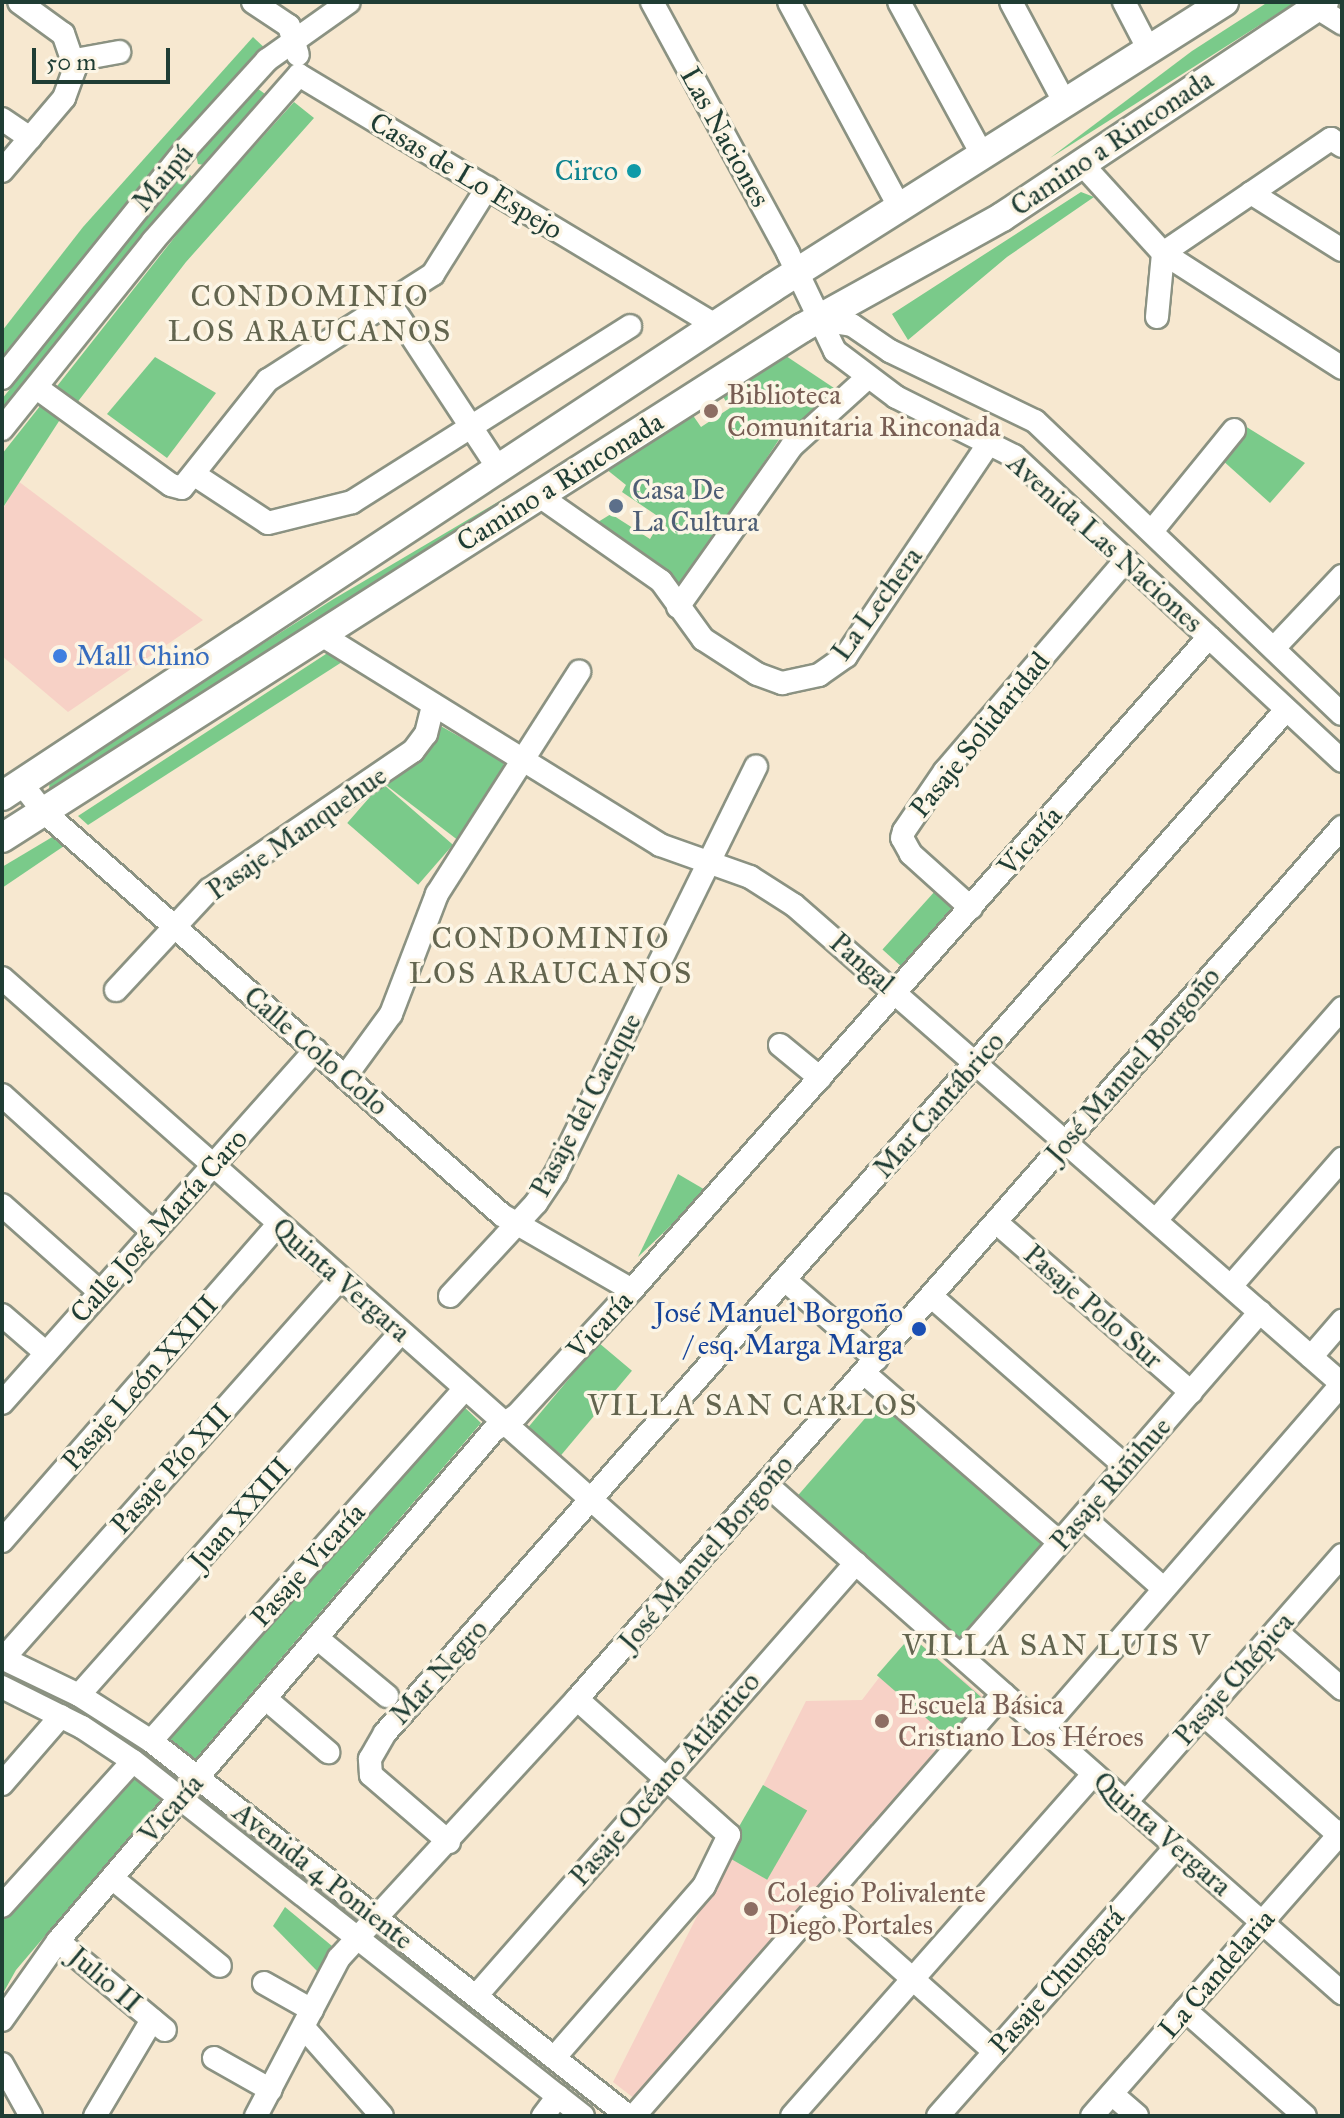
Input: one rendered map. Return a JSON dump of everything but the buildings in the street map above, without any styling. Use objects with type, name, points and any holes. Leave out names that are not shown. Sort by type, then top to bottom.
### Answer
[{"type":"main road","name":"Camino a Rinconada","points":[[12,790],[796,272],[1224,2]]},
{"type":"main road","name":"Camino a Rinconada","points":[[2,838],[820,320],[905,275],[1082,164],[1320,4]]},
{"type":"street","points":[[2,171],[70,88],[75,60],[58,28],[19,2]]},
{"type":"street","points":[[253,2],[289,26],[297,41],[299,75]]},
{"type":"street","name":"Maipú","points":[[2,378],[187,148],[267,60],[349,2]]},
{"type":"street","name":"Las Naciones","points":[[652,2],[796,272]]},
{"type":"street","points":[[789,2],[900,208]]},
{"type":"street","points":[[899,2],[983,156]]},
{"type":"street","points":[[1011,2],[1065,103]]},
{"type":"street","points":[[1124,2],[1149,50]]},
{"type":"street","points":[[1320,4],[1342,23]]},
{"type":"street","points":[[75,60],[119,52]]},
{"type":"street","name":"Maipú","points":[[2,429],[211,176],[299,75]]},
{"type":"street","name":"Casas de Lo Espejo","points":[[299,75],[715,325]]},
{"type":"street","points":[[2,119],[30,138]]},
{"type":"street","points":[[1163,253],[1251,193],[1337,142]]},
{"type":"street","points":[[187,148],[193,169],[211,176]]},
{"type":"street","points":[[1082,164],[1163,253],[1342,368]]},
{"type":"street","points":[[37,388],[171,485],[182,488],[268,380],[433,274],[487,188]]},
{"type":"street","points":[[1251,193],[1342,250]]},
{"type":"street","points":[[1157,317],[1163,253]]},
{"type":"street","name":"Avenida Las Naciones","points":[[796,272],[835,351],[867,378],[926,414],[1014,456],[1342,761]]},
{"type":"street","points":[[389,302],[498,468]]},
{"type":"street","name":"Avenida Las Naciones","points":[[820,320],[852,325],[890,351],[1035,421],[1274,648],[1339,703]]},
{"type":"street","points":[[195,475],[268,523],[278,523],[352,502],[630,326]]},
{"type":"street","points":[[678,607],[792,446],[867,378]]},
{"type":"street","points":[[1152,531],[1234,430]]},
{"type":"street","name":"La Lechera","points":[[541,497],[661,581],[703,639],[757,674],[782,683],[819,675],[846,656],[990,442]]},
{"type":"street","name":"Pasaje Solidaridad","points":[[971,908],[911,854],[902,838],[904,831],[945,771],[1126,560]]},
{"type":"street","points":[[1274,648],[1342,576]]},
{"type":"street","name":"Pangal","points":[[320,634],[660,845],[750,877],[781,896],[896,992],[1342,1384]]},
{"type":"street","name":"Vicaría","points":[[2,2020],[58,1941],[317,1638],[505,1424],[632,1290],[1209,637]]},
{"type":"street","points":[[345,1077],[391,1014],[437,894],[579,672]]},
{"type":"street","points":[[1306,728],[1339,703]]},
{"type":"street","name":"Pasaje Manquehue","points":[[116,990],[209,890],[413,751],[426,734],[433,705]]},
{"type":"street","name":"Mar Cantábrico","points":[[592,1500],[1286,710]]},
{"type":"street","name":"Pasaje del Cacique","points":[[450,1296],[545,1192],[756,766]]},
{"type":"street","name":"Calle Colo Colo","points":[[12,790],[43,811],[516,1226],[632,1290]]},
{"type":"street","name":"José Manuel Borgoño","points":[[256,2116],[335,1965],[577,1699],[1342,827]]},
{"type":"street","name":"Quinta Vergara","points":[[2,978],[682,1580]]},
{"type":"street","points":[[1156,1220],[1342,1008]]},
{"type":"street","points":[[780,1045],[820,1078]]},
{"type":"street","name":"Calle José María Caro","points":[[2,1403],[315,1050]]},
{"type":"street","points":[[2,1095],[153,1232]]},
{"type":"street","points":[[1231,1286],[1342,1159]]},
{"type":"street","points":[[2,1205],[100,1292]]},
{"type":"street","name":"Pasaje Polo Sur","points":[[996,1222],[1191,1392]]},
{"type":"street","name":"Pasaje León XXIII","points":[[2,1541],[278,1225]]},
{"type":"street","name":"Pasaje Pío XII","points":[[2,1658],[340,1279]]},
{"type":"street","points":[[785,1280],[870,1366],[1060,1543]]},
{"type":"street","points":[[931,1296],[1126,1467]]},
{"type":"street","name":"Pasaje Riñihue","points":[[961,1656],[1260,1312]]},
{"type":"street","points":[[2,1315],[46,1353]]},
{"type":"street","points":[[1311,1357],[1342,1321]]},
{"type":"street","name":"Juan XXIII","points":[[79,1695],[401,1332]]},
{"type":"street","points":[[1043,1729],[1342,1384]]},
{"type":"street","name":"Pasaje Vicaría","points":[[151,1741],[465,1389]]},
{"type":"street","name":"Quinta Vergara","points":[[766,1484],[1342,1993]]},
{"type":"street","name":"Mar Negro","points":[[449,1842],[371,1775],[370,1759],[385,1733],[592,1500]]},
{"type":"street","points":[[1083,1517],[1164,1589]]},
{"type":"street","name":"Pasaje Chépica","points":[[1126,1802],[1342,1555]]},
{"type":"street","name":"Pasaje Océano Atlántico","points":[[476,1996],[856,1563]]},
{"type":"street","points":[[1276,1631],[1342,1689]]},
{"type":"street","points":[[317,1638],[387,1696]]},
{"type":"street","name":"Avenida 4 Poniente","points":[[2,1658],[79,1695],[151,1741],[631,2116]]},
{"type":"street","name":"Avenida 4 Poniente","points":[[2,1687],[61,1716],[133,1761],[583,2116]]},
{"type":"street","points":[[631,2116],[1003,1694]]},
{"type":"street","points":[[266,1699],[328,1752]]},
{"type":"street","points":[[554,2058],[704,1886],[729,1835],[577,1699]]},
{"type":"street","points":[[1203,1714],[1341,1833]]},
{"type":"street","points":[[2,1784],[61,1716]]},
{"type":"street","points":[[2,1906],[133,1761]]},
{"type":"street","points":[[792,2116],[1094,1774]]},
{"type":"street","name":"La Candelaria","points":[[1092,2116],[1341,1833]]},
{"type":"street","name":"Pasaje Chungará","points":[[938,2116],[1176,1847]]},
{"type":"street","points":[[112,1878],[220,1966]]},
{"type":"street","points":[[823,1899],[995,2052]]},
{"type":"street","name":"Julio II","points":[[58,1941],[158,2025],[95,2116]]},
{"type":"street","points":[[264,1983],[308,2019],[382,2116]]},
{"type":"street","points":[[1185,2010],[1305,2116]]},
{"type":"street","points":[[214,2058],[271,2090]]},
{"type":"street","points":[[2,2064],[31,2116]]},
{"type":"street","points":[[1112,2094],[1137,2116]]},
{"type":"street","points":[[543,2116],[558,2096]]},
{"type":"shaded area","points":[[18,481],[203,620],[68,712],[2,656],[2,511]]},
{"type":"shaded area","points":[[911,1636],[987,1700],[635,2099],[613,2082],[806,1701],[862,1700]]},
{"type":"green space","points":[[1268,2],[1296,2],[1050,158],[1192,51]]},
{"type":"green space","points":[[253,37],[268,51],[2,366],[2,331],[83,227]]},
{"type":"green space","points":[[257,88],[269,97],[210,166],[198,164],[196,155]]},
{"type":"green space","points":[[294,102],[314,118],[186,262],[76,404],[54,390],[189,219]]},
{"type":"green space","points":[[184,170],[196,180],[2,417],[2,399]]},
{"type":"green space","points":[[1081,192],[1094,197],[1007,257],[908,340],[892,314]]},
{"type":"green space","points":[[783,354],[837,390],[780,438],[680,589],[580,520],[584,512],[598,522],[611,514],[650,539],[662,519],[622,492],[626,485],[606,469],[692,414],[701,427],[730,408],[722,395]]},
{"type":"green space","points":[[155,357],[216,393],[167,458],[107,414]]},
{"type":"green space","points":[[44,401],[63,415],[2,509],[2,454]]},
{"type":"green space","points":[[1245,426],[1305,463],[1270,503],[1221,459]]},
{"type":"green space","points":[[535,480],[324,622],[57,791],[49,790],[50,778],[332,600]]},
{"type":"green space","points":[[329,652],[342,662],[88,825],[78,816]]},
{"type":"green space","points":[[437,724],[503,761],[505,771],[459,841],[382,782]]},
{"type":"green space","points":[[382,783],[453,845],[418,885],[347,823]]},
{"type":"green space","points":[[54,836],[64,846],[2,888],[2,867]]},
{"type":"green space","points":[[936,890],[959,911],[906,970],[882,949]]},
{"type":"green space","points":[[678,1174],[707,1191],[638,1257]]},
{"type":"green space","points":[[599,1343],[632,1371],[561,1455],[528,1427]]},
{"type":"green space","points":[[881,1400],[1047,1544],[963,1641],[797,1497]]},
{"type":"green space","points":[[460,1403],[481,1423],[16,1970],[2,1995],[2,1916]]},
{"type":"green space","points":[[911,1636],[982,1698],[948,1737],[877,1675]]},
{"type":"green space","points":[[763,1785],[807,1810],[767,1880],[723,1854]]},
{"type":"green space","points":[[285,1907],[332,1946],[318,1972],[273,1926]]},
{"type":"place","name":"Circo","points":[[634,171]]},
{"type":"place","name":"Biblioteca Comunitaria Rinconada","points":[[711,411]]},
{"type":"place","name":"Casa De La Cultura","points":[[616,506]]},
{"type":"place","name":"Mall Chino","points":[[60,656]]},
{"type":"place","name":"José Manuel Borgoño / esq. Marga Marga","points":[[919,1329]]},
{"type":"place","name":"Escuela Básica Cristiano Los Héroes","points":[[882,1721]]},
{"type":"place","name":"Colegio Polivalente Diego Portales","points":[[751,1909]]},
{"type":"district","name":"CONDOMINIO LOS ARAUCANOS","points":[[310,313]]},
{"type":"district","name":"CONDOMINIO LOS ARAUCANOS","points":[[551,955]]},
{"type":"district","name":"VILLA SAN CARLOS","points":[[753,1405]]},
{"type":"district","name":"VILLA SAN LUIS V","points":[[1057,1645]]}]
